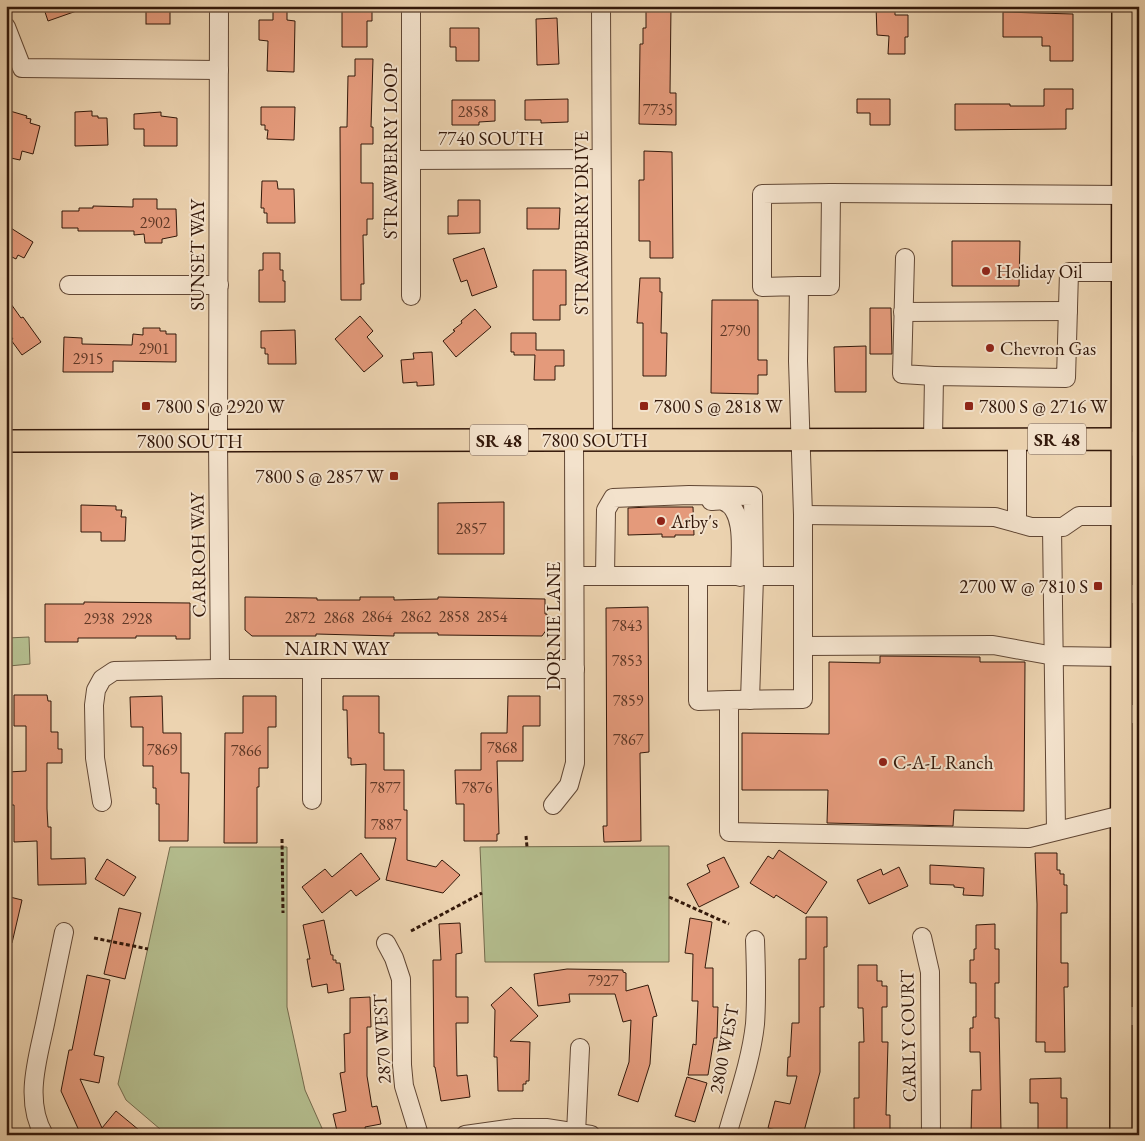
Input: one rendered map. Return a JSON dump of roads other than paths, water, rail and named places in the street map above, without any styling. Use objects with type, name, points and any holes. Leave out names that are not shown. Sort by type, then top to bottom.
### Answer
[{"type":"main road","points":[[1121,1135],[1130,1016],[1122,815],[1130,714],[1122,657],[1130,594],[1122,516],[1133,439],[1131,327],[1123,272],[1131,250],[1124,195],[1128,20]]},
{"type":"main road","name":"7800 SOUTH","points":[[6,441],[1133,439]]},
{"type":"street","name":"SUNSET WAY","points":[[218,441],[219,6]]},
{"type":"street","name":"STRAWBERRY LOOP","points":[[411,6],[412,296]]},
{"type":"street","name":"STRAWBERRY DRIVE","points":[[602,6],[603,440]]},
{"type":"street","points":[[6,26],[22,68],[219,70]]},
{"type":"street","name":"7740 SOUTH","points":[[412,160],[602,159]]},
{"type":"street","points":[[831,193],[830,286],[762,287],[762,194],[831,193],[1124,195]]},
{"type":"street","points":[[904,258],[902,374],[1066,378],[1069,272],[1123,272]]},
{"type":"street","points":[[69,285],[219,285]]},
{"type":"street","points":[[698,576],[698,701],[804,699],[803,515],[798,361],[799,286]]},
{"type":"street","points":[[903,312],[1068,311]]},
{"type":"street","points":[[933,439],[934,376]]},
{"type":"street","points":[[1017,439],[1017,523]]},
{"type":"street","name":"DORNIE LANE","points":[[553,805],[569,785],[574,763],[574,440]]},
{"type":"street","name":"CARROH WAY","points":[[218,441],[220,670]]},
{"type":"street","points":[[605,576],[606,510],[613,498],[689,495],[754,496],[747,577]]},
{"type":"street","points":[[630,498],[643,503],[722,501],[734,509],[740,523],[747,577],[750,700]]},
{"type":"street","points":[[803,515],[995,517],[1031,527],[1063,527],[1079,516],[1122,516]]},
{"type":"street","points":[[1052,527],[1056,831]]},
{"type":"street","points":[[574,576],[804,576]]},
{"type":"street","points":[[804,646],[994,645],[1054,656],[1122,657]]},
{"type":"street","points":[[312,669],[312,800]]},
{"type":"street","name":"NAIRN WAY","points":[[102,802],[95,758],[94,705],[96,690],[102,679],[114,672],[128,670],[312,669],[575,670]]},
{"type":"street","points":[[729,700],[729,832],[1029,838],[1122,815]]},
{"type":"street","points":[[44,1135],[39,1128],[34,1102],[34,1072],[64,932]]},
{"type":"street","name":"CARLY COURT","points":[[922,937],[930,972],[930,1135]]},
{"type":"street","name":"2800 WEST","points":[[727,1135],[746,1067],[754,1024],[755,940]]},
{"type":"street","name":"2870 WEST","points":[[386,943],[394,958],[401,979],[404,1086],[419,1135]]},
{"type":"street","points":[[465,1135],[515,1128],[546,1128],[583,1134],[580,1048]]},
{"type":"place","name":"Holiday Oil","points":[[986,271]]},
{"type":"place","name":"Chevron Gas","points":[[990,348]]},
{"type":"place","name":"7800 S @ 2920 W","points":[[146,406]]},
{"type":"place","name":"7800 S @ 2818 W","points":[[644,406]]},
{"type":"place","name":"7800 S @ 2716 W","points":[[969,406]]},
{"type":"place","name":"7800 S @ 2857 W","points":[[394,476]]},
{"type":"place","name":"Arby's","points":[[661,521]]},
{"type":"place","name":"2700 W @ 7810 S","points":[[1098,586]]},
{"type":"place","name":"C-A-L Ranch","points":[[883,762]]}]
